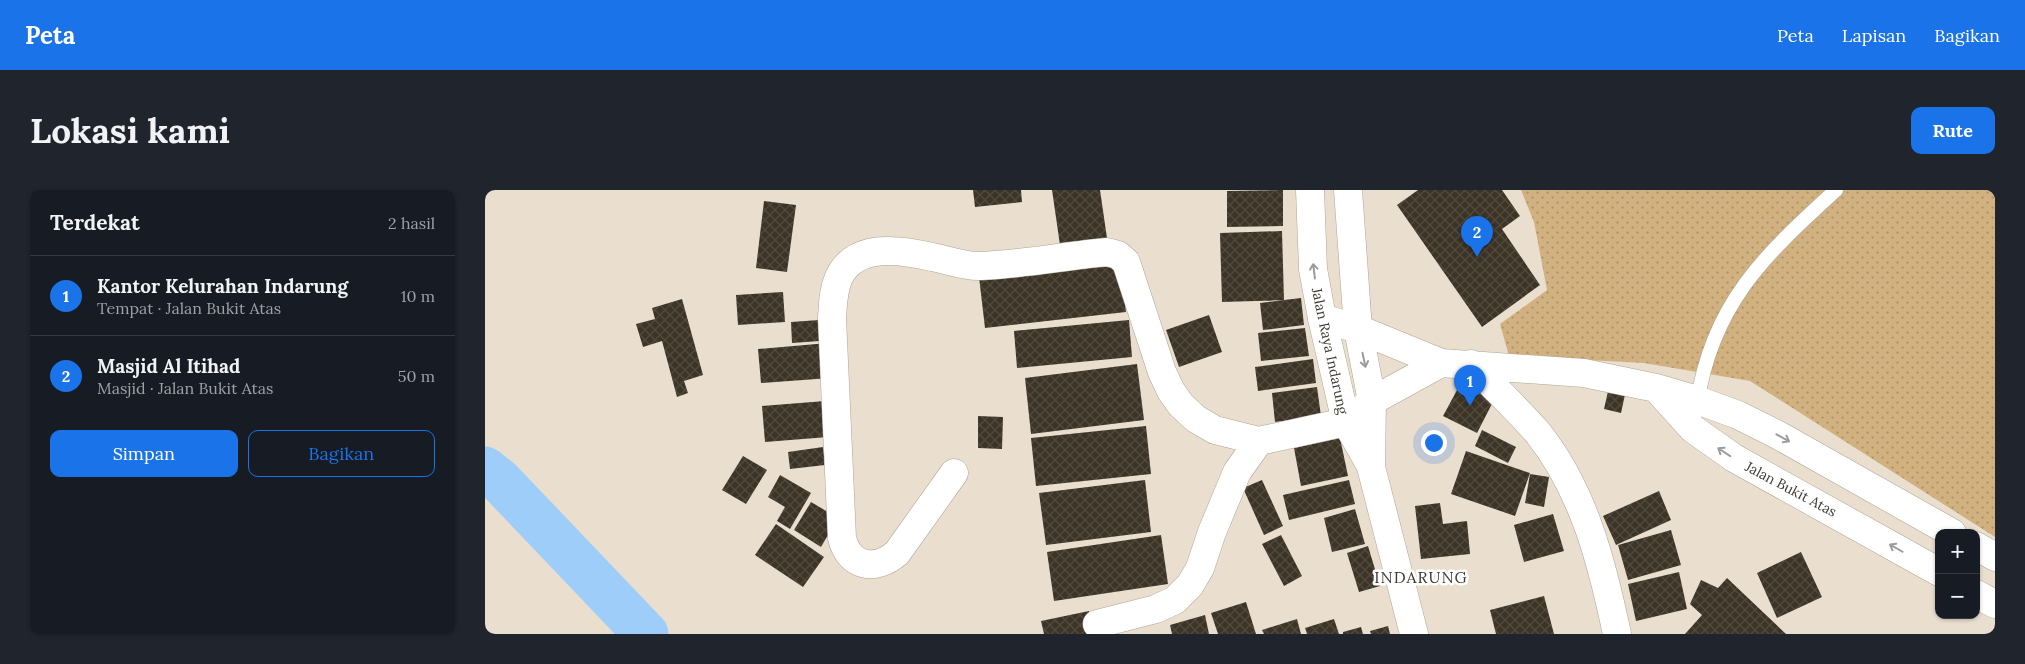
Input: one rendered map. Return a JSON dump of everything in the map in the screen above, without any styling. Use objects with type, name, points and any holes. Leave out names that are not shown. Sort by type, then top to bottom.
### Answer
[{"type":"main road","name":"Jalan Raya Indarung","points":[[1311,190],[1313,269],[1322,318],[1346,422],[1371,467]]},
{"type":"main road","name":"Jalan Raya Indarung","points":[[1348,190],[1357,329],[1372,401],[1371,467]]},
{"type":"main road","points":[[954,473],[897,553],[887,561],[877,564],[856,561],[844,549],[841,538],[833,303],[839,276],[851,262],[864,254],[884,250],[906,252],[979,266],[1107,252],[1118,255],[1126,262],[1162,372],[1171,392],[1196,419],[1215,430],[1259,440],[1346,422],[1372,401],[1441,362]]},
{"type":"main road","points":[[1322,318],[1357,329],[1441,362],[1584,373],[1656,388],[1697,400],[1738,415],[1778,435],[1945,529]]},
{"type":"main road","points":[[1471,364],[1538,434],[1558,462],[1574,490],[1588,523],[1599,558],[1617,634]]},
{"type":"main road","name":"Jalan Bukit Atas","points":[[1656,388],[1693,428],[1714,445],[1754,471],[1935,570]]},
{"type":"main road","points":[[1097,624],[1156,609],[1175,600],[1189,585],[1200,568],[1212,532],[1237,472],[1259,440]]},
{"type":"main road","points":[[1371,467],[1414,634]]},
{"type":"main road","points":[[1864,530],[1884,494]]},
{"type":"main road","points":[[1980,548],[1995,557]]},
{"type":"main road","points":[[1980,596],[1995,604]]},
{"type":"lane","points":[[1693,428],[1705,361],[1716,334],[1744,284],[1779,243],[1836,190]]},
{"type":"shaded area","points":[[1521,190],[1995,190],[1995,537],[1750,381],[1644,363],[1509,356],[1500,324],[1547,290],[1534,222]]},
{"type":"building","points":[[973,190],[1021,190],[1022,202],[975,207]]},
{"type":"building","points":[[1052,190],[1100,190],[1108,245],[1061,252]]},
{"type":"building","points":[[1283,190],[1283,226],[1227,227],[1227,191]]},
{"type":"building","points":[[1418,190],[1502,190],[1520,216],[1502,229],[1540,285],[1482,327],[1397,205]]},
{"type":"building","points":[[764,201],[796,205],[787,272],[756,268]]},
{"type":"building","points":[[1282,231],[1284,300],[1222,302],[1220,233]]},
{"type":"building","points":[[1120,260],[1126,312],[985,328],[979,277]]},
{"type":"building","points":[[783,292],[785,322],[738,325],[736,295]]},
{"type":"building","points":[[1301,298],[1304,325],[1263,330],[1260,303]]},
{"type":"building","points":[[682,299],[703,375],[684,381],[688,393],[677,397],[662,341],[643,347],[636,324],[655,319],[652,308]]},
{"type":"building","points":[[1209,315],[1222,352],[1179,367],[1166,330]]},
{"type":"building","points":[[819,320],[820,341],[792,343],[791,322]]},
{"type":"building","points":[[1129,320],[1132,357],[1017,368],[1014,331]]},
{"type":"building","points":[[1305,328],[1309,356],[1261,361],[1258,333]]},
{"type":"building","points":[[828,343],[830,378],[761,383],[758,349]]},
{"type":"building","points":[[1313,359],[1316,383],[1258,391],[1255,367]]},
{"type":"building","points":[[1137,364],[1144,420],[1031,434],[1025,378]]},
{"type":"building","points":[[1463,379],[1496,396],[1477,433],[1443,416]]},
{"type":"building","points":[[1317,387],[1321,416],[1275,422],[1272,393]]},
{"type":"building","points":[[1609,387],[1626,390],[1621,413],[1604,409]]},
{"type":"building","points":[[825,401],[828,437],[765,442],[762,406]]},
{"type":"building","points":[[978,416],[1003,417],[1002,449],[978,448]]},
{"type":"building","points":[[1146,426],[1151,474],[1036,486],[1031,438]]},
{"type":"building","points":[[1482,430],[1516,447],[1508,463],[1475,446]]},
{"type":"building","points":[[1340,438],[1348,476],[1301,486],[1294,448]]},
{"type":"building","points":[[823,447],[825,465],[790,469],[788,452]]},
{"type":"building","points":[[1466,451],[1530,473],[1515,516],[1451,494]]},
{"type":"building","points":[[743,456],[767,470],[746,504],[722,490]]},
{"type":"building","points":[[1530,474],[1549,477],[1544,507],[1525,503]]},
{"type":"building","points":[[780,475],[811,493],[790,529],[777,521],[785,507],[768,497]]},
{"type":"building","points":[[1145,480],[1151,532],[1046,545],[1039,493]]},
{"type":"building","points":[[1262,480],[1283,526],[1264,535],[1243,488]]},
{"type":"building","points":[[1349,480],[1355,504],[1289,520],[1283,495]]},
{"type":"building","points":[[1659,491],[1671,520],[1616,545],[1603,516]]},
{"type":"building","points":[[811,502],[838,518],[821,547],[794,530]]},
{"type":"building","points":[[1440,503],[1443,524],[1467,521],[1470,554],[1421,559],[1415,506]]},
{"type":"building","points":[[1355,509],[1365,544],[1332,552],[1324,518]]},
{"type":"building","points":[[1553,514],[1564,551],[1524,562],[1514,525]]},
{"type":"building","points":[[776,524],[824,557],[803,587],[755,555]]},
{"type":"building","points":[[1671,530],[1681,565],[1628,580],[1618,545]]},
{"type":"building","points":[[1161,535],[1168,584],[1054,601],[1047,552]]},
{"type":"building","points":[[1281,535],[1302,576],[1284,586],[1262,544]]},
{"type":"building","points":[[1368,546],[1380,586],[1359,592],[1347,553]]},
{"type":"building","points":[[1801,552],[1822,597],[1777,618],[1757,573]]},
{"type":"building","points":[[1679,572],[1687,609],[1636,621],[1628,584]]},
{"type":"building","points":[[1727,578],[1786,634],[1685,634],[1702,615],[1690,604],[1701,580],[1718,588]]},
{"type":"building","points":[[1544,596],[1554,634],[1496,634],[1490,610]]},
{"type":"building","points":[[1246,602],[1256,634],[1218,634],[1211,613]]},
{"type":"building","points":[[1089,611],[1094,634],[1044,634],[1041,621]]},
{"type":"building","points":[[1205,615],[1209,634],[1172,634],[1170,625]]},
{"type":"building","points":[[1297,619],[1301,634],[1264,634],[1262,630]]},
{"type":"building","points":[[1334,619],[1339,634],[1307,634],[1305,628]]},
{"type":"building","points":[[1388,626],[1390,634],[1371,634],[1370,631]]},
{"type":"building","points":[[1361,627],[1363,634],[1343,634],[1343,632]]},
{"type":"waterway","points":[[485,469],[500,481],[646,634]]},
{"type":"place","name":"Masjid Al Itihad","points":[[1477,257]]},
{"type":"place","name":"Kantor Kelurahan Indarung","points":[[1470,406]]},
{"type":"district","name":"INDARUNG","points":[[1421,577]]}]
